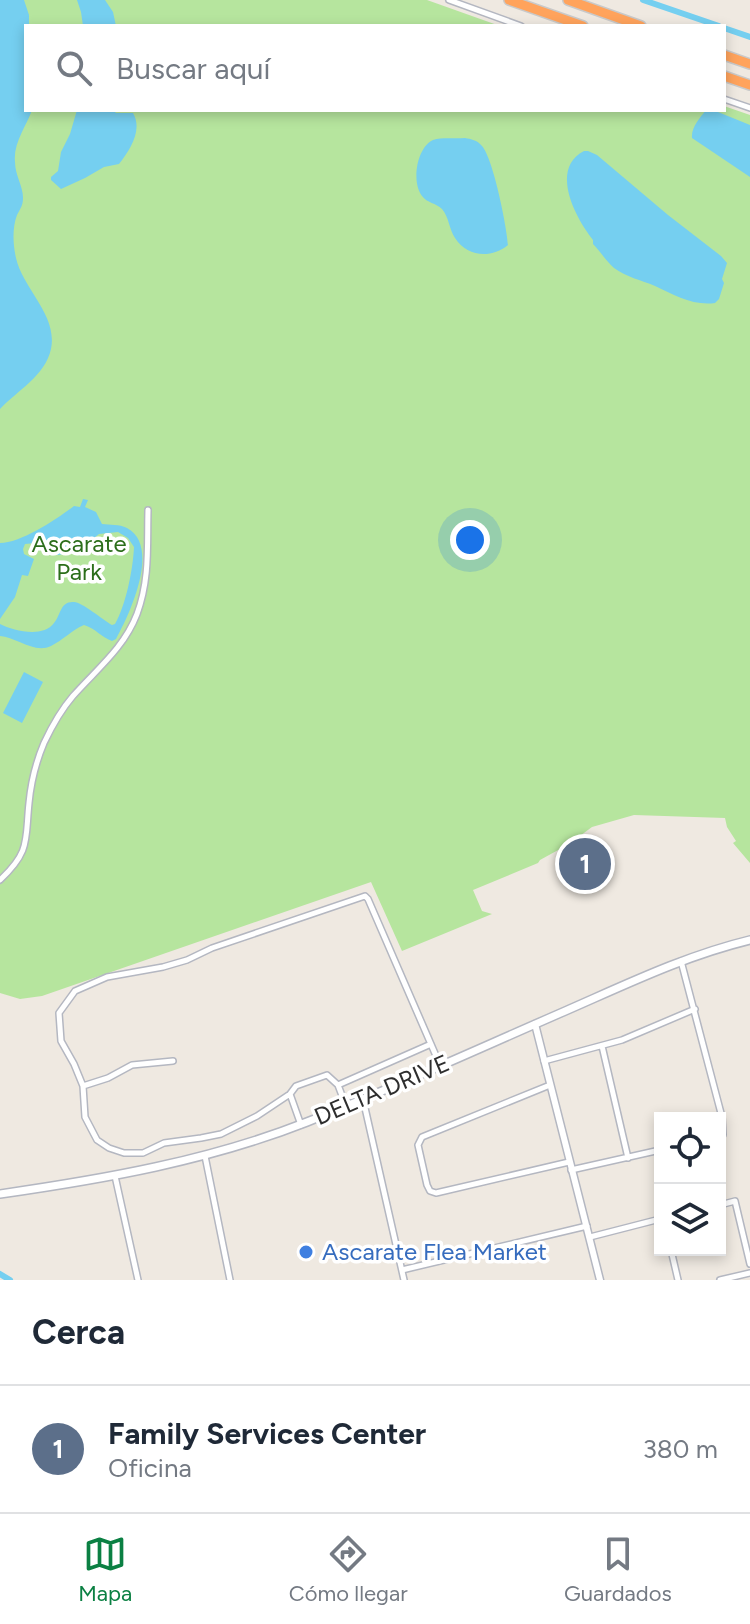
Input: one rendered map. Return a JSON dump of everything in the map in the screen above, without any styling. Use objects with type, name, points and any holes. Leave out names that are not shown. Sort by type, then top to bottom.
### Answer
[{"type":"highway","points":[[509,0],[577,24]]},
{"type":"highway","points":[[568,0],[635,24]]},
{"type":"highway","points":[[726,56],[750,64]]},
{"type":"highway","points":[[726,77],[750,85]]},
{"type":"main road","name":"DELTA DRIVE","points":[[0,1194],[115,1176],[205,1156],[301,1125],[681,960],[750,940]]},
{"type":"street","points":[[449,0],[515,24]]},
{"type":"street","points":[[726,100],[750,108]]},
{"type":"street","points":[[0,880],[17,862],[26,844],[34,775],[54,722],[71,698],[117,650],[136,616],[148,570],[148,510]]},
{"type":"street","points":[[346,1106],[338,1085],[327,1075],[296,1086],[290,1094],[240,1126],[221,1134],[164,1143],[143,1153],[124,1153],[97,1140],[85,1117],[83,1086],[61,1041],[59,1013],[75,991],[107,977],[187,960],[212,948],[365,896],[440,1065]]},
{"type":"street","points":[[681,960],[721,1112]]},
{"type":"street","points":[[544,1061],[622,1040],[695,1009]]},
{"type":"street","points":[[535,1024],[600,1280]]},
{"type":"street","points":[[338,1085],[431,1044]]},
{"type":"street","points":[[602,1046],[628,1158]]},
{"type":"street","points":[[83,1086],[108,1078],[132,1065],[173,1061]]},
{"type":"street","points":[[550,1085],[422,1137],[418,1145],[427,1185],[430,1191],[436,1193],[569,1162]]},
{"type":"street","points":[[290,1094],[301,1125]]},
{"type":"street","points":[[363,1099],[404,1280]]},
{"type":"street","points":[[571,1170],[654,1152]]},
{"type":"street","points":[[205,1156],[230,1280]]},
{"type":"street","points":[[115,1176],[138,1280]]},
{"type":"street","points":[[726,1203],[735,1201],[750,1264]]},
{"type":"street","points":[[590,1237],[654,1221]]},
{"type":"street","points":[[402,1270],[587,1226]]},
{"type":"street","points":[[672,1256],[678,1280]]},
{"type":"street","points":[[720,1280],[750,1273]]},
{"type":"green space","name":"Ascarate Park","points":[[0,0],[427,0],[494,24],[24,24],[24,112],[726,112],[726,107],[750,115],[750,863],[733,843],[736,841],[725,818],[634,815],[592,827],[538,863],[473,890],[482,911],[492,914],[402,951],[371,882],[42,996],[20,999],[0,993]]},
{"type":"water","points":[[0,0],[24,0],[29,24],[24,24],[24,112],[31,112],[15,155],[23,198],[15,220],[14,242],[20,269],[45,313],[52,337],[48,359],[43,367],[0,409]]},
{"type":"water","points":[[77,0],[105,0],[113,12],[116,24],[83,24]]},
{"type":"water","points":[[76,112],[133,113],[136,119],[136,133],[119,164],[104,167],[61,189],[51,177],[58,171],[61,152]]},
{"type":"water","points":[[704,112],[718,112],[750,125],[750,177],[692,138],[694,126]]},
{"type":"water","points":[[465,138],[476,141],[486,153],[505,224],[508,245],[487,254],[473,252],[460,244],[442,209],[424,198],[417,182],[417,165],[427,144],[437,139]]},
{"type":"water","points":[[584,151],[597,155],[721,256],[727,263],[722,279],[724,283],[715,303],[684,299],[624,274],[608,262],[593,244],[569,194],[568,170],[574,159]]},
{"type":"water","points":[[83,499],[88,500],[85,507],[96,512],[102,524],[127,528],[137,537],[142,549],[140,581],[116,639],[112,641],[84,625],[45,648],[0,636],[0,624],[28,632],[49,628],[69,602],[82,605],[115,624],[128,587],[134,547],[128,538],[118,532],[99,534],[78,551],[58,555],[45,552],[36,543],[25,544],[24,554],[34,559],[28,576],[22,575],[15,597],[0,619],[0,543],[18,539],[74,506],[80,507]]},
{"type":"water","points":[[24,672],[43,682],[22,723],[3,713]]},
{"type":"waterway","points":[[643,0],[713,24]]},
{"type":"waterway","points":[[726,29],[750,37]]},
{"type":"waterway","points":[[0,1274],[10,1280]]},
{"type":"place","name":"Family Services Center","points":[[585,864]]},
{"type":"place","name":"Ascarate Flea Market","points":[[306,1252]]}]
